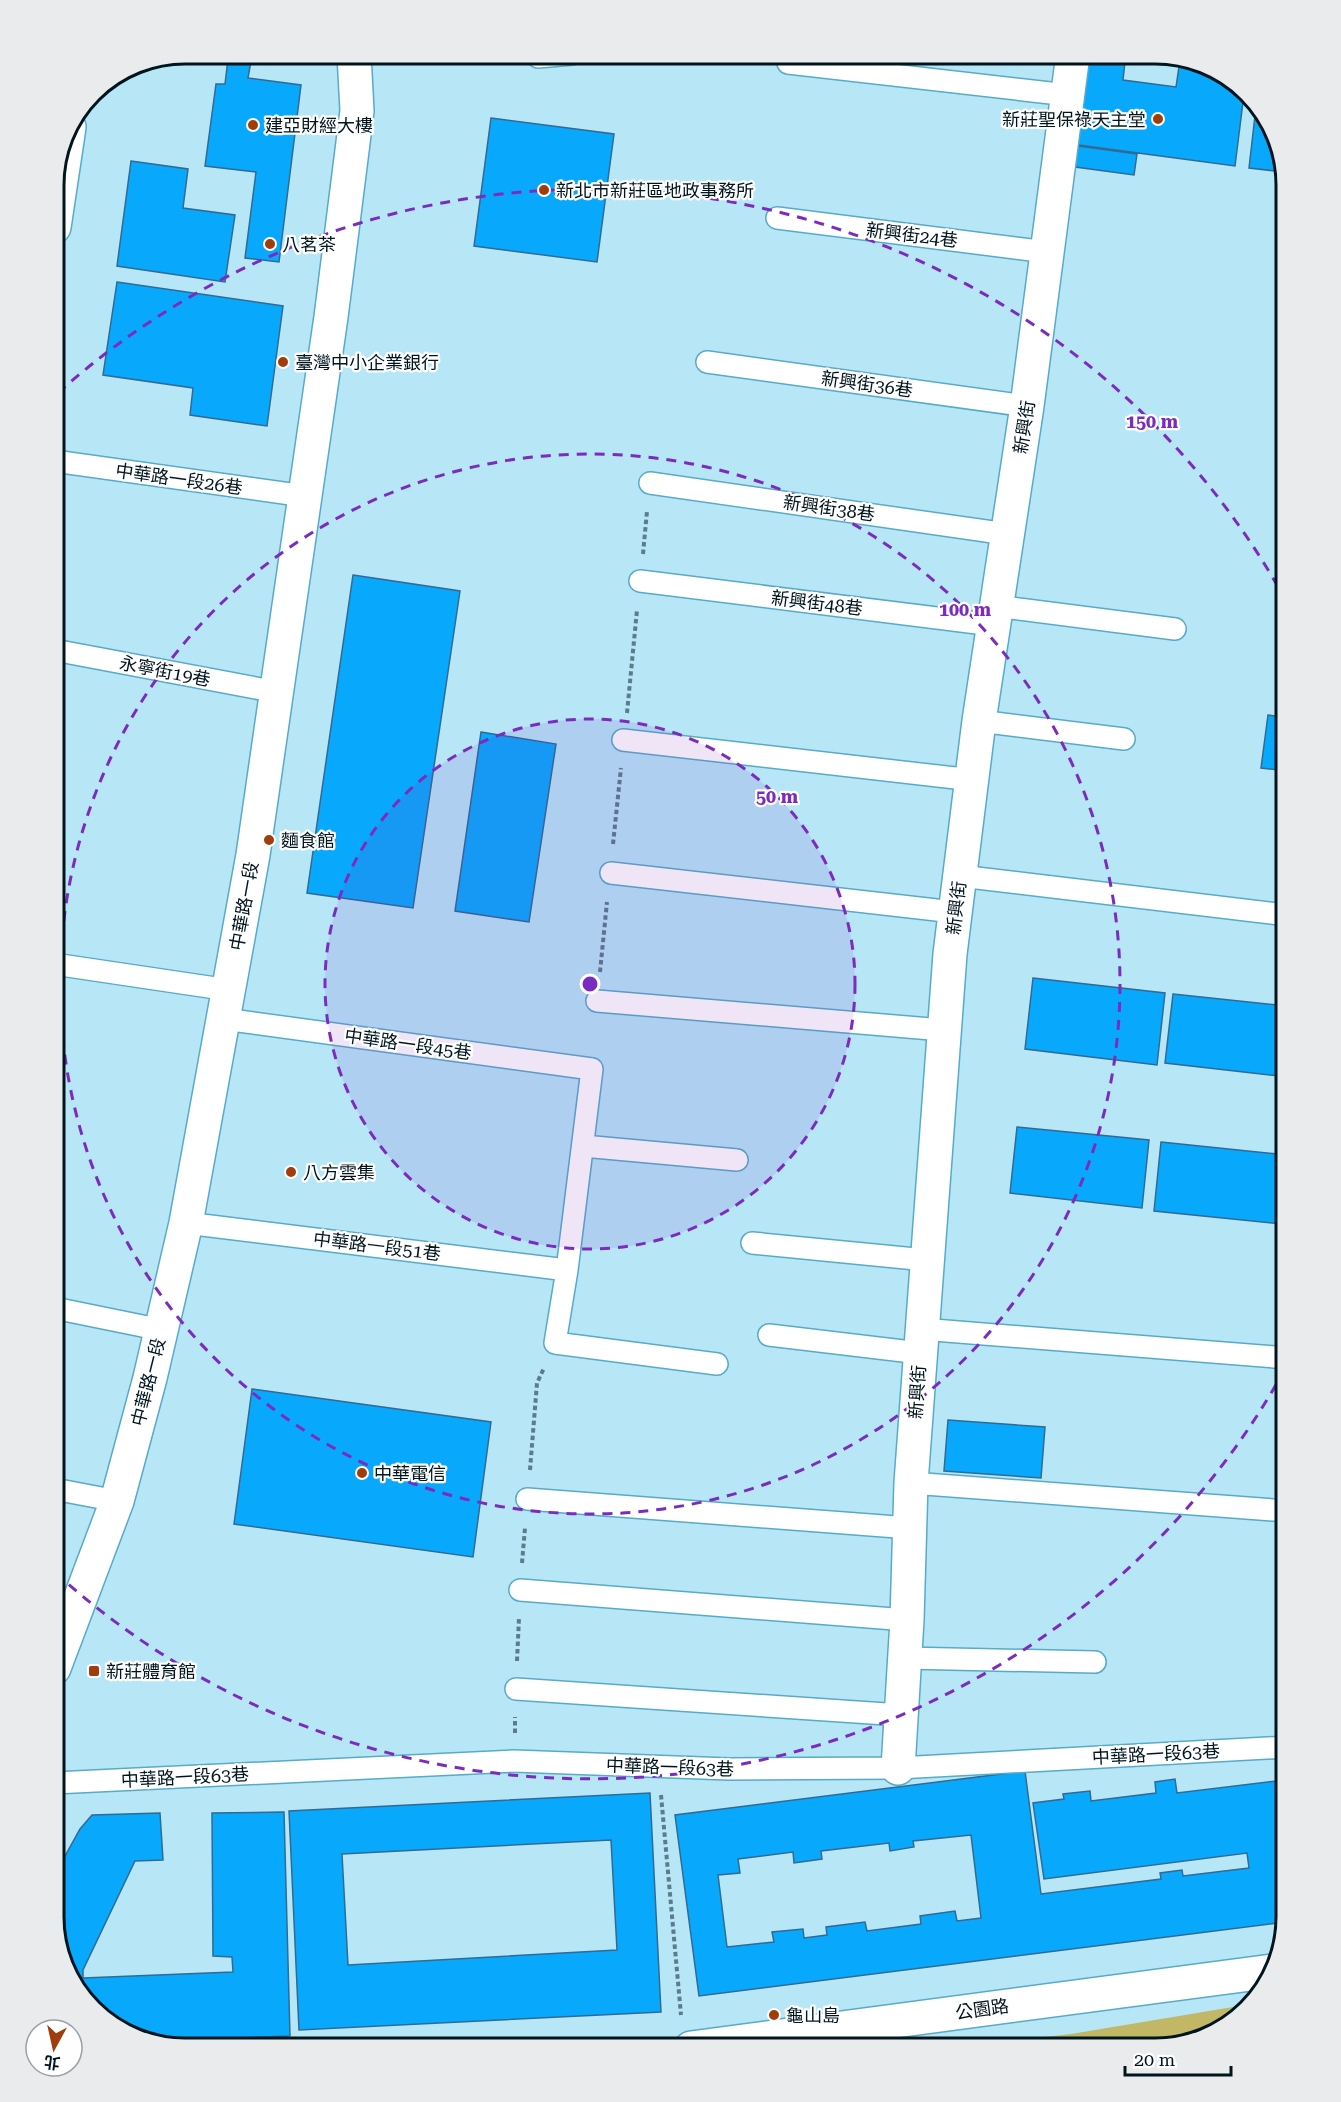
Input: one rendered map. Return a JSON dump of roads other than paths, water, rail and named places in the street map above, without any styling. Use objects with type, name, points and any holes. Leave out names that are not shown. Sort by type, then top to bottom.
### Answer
[{"type":"street","name":"中華路一段","points":[[64,1641],[117,1501],[162,1330],[186,1223],[253,855],[277,692],[357,111],[355,65]]},
{"type":"street","name":"新興街","points":[[898,1768],[907,1620],[911,1483],[943,1030],[954,912],[974,780],[979,721],[994,616],[1027,406],[1072,65]]},
{"type":"street","name":"公園路","points":[[687,2036],[1262,1972]]},
{"type":"lane","points":[[806,65],[1068,95]]},
{"type":"lane","name":"新興街24巷","points":[[777,218],[1047,252]]},
{"type":"lane","name":"新興街36巷","points":[[707,362],[1027,406]]},
{"type":"lane","name":"中華路一段26巷","points":[[65,463],[305,496]]},
{"type":"lane","name":"新興街38巷","points":[[650,483],[1007,534]]},
{"type":"lane","name":"新興街48巷","points":[[640,581],[994,616],[1175,629]]},
{"type":"lane","name":"永寧街19巷","points":[[65,652],[277,692]]},
{"type":"lane","points":[[979,721],[1124,739]]},
{"type":"lane","points":[[623,740],[974,780]]},
{"type":"lane","points":[[611,873],[954,912]]},
{"type":"lane","points":[[960,876],[1276,914]]},
{"type":"lane","name":"中華路一段45巷","points":[[65,967],[226,1005],[592,1069],[583,1146]]},
{"type":"lane","points":[[597,1001],[943,1030]]},
{"type":"lane","points":[[717,1364],[555,1343],[583,1146],[737,1160]]},
{"type":"lane","name":"中華路一段51巷","points":[[186,1223],[567,1270]]},
{"type":"lane","points":[[752,1243],[926,1260]]},
{"type":"lane","points":[[64,1310],[162,1330]]},
{"type":"lane","points":[[769,1335],[1276,1357]]},
{"type":"lane","points":[[911,1483],[1276,1510]]},
{"type":"lane","points":[[64,1491],[117,1501]]},
{"type":"lane","points":[[528,1499],[910,1528]]},
{"type":"lane","points":[[520,1590],[907,1620]]},
{"type":"lane","points":[[905,1658],[1095,1662]]},
{"type":"lane","points":[[516,1689],[901,1715]]},
{"type":"lane","name":"中華路一段63巷","points":[[64,1783],[514,1761],[658,1768],[898,1768],[1276,1748]]},
{"type":"place","name":"新莊聖保祿天主堂","points":[[1158,119]]},
{"type":"place","name":"建亞財經大樓","points":[[253,125]]},
{"type":"place","name":"新北市新莊區地政事務所","points":[[544,190]]},
{"type":"place","name":"八茗茶","points":[[270,244]]},
{"type":"place","name":"臺灣中小企業銀行","points":[[283,362]]},
{"type":"place","name":"麵食館","points":[[269,840]]},
{"type":"place","name":"八方雲集","points":[[291,1172]]},
{"type":"place","name":"中華電信","points":[[362,1473]]},
{"type":"place","name":"新莊體育館","points":[[94,1671]]},
{"type":"place","name":"龜山島","points":[[774,2015]]}]
